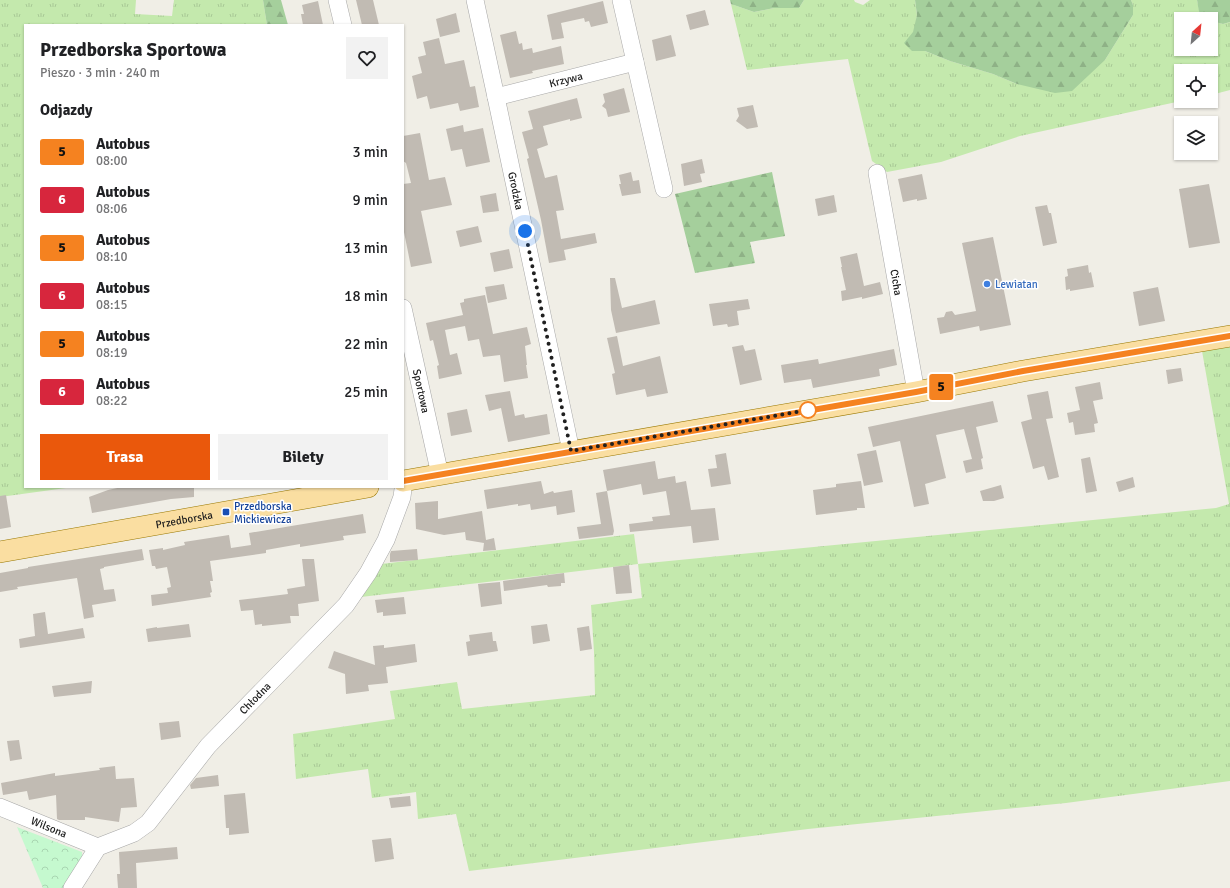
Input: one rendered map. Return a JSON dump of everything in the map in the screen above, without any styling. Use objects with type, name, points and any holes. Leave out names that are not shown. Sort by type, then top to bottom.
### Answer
[{"type":"main road","points":[[404,481],[916,392],[1023,371],[1230,336]]},
{"type":"main road","name":"Przedborska","points":[[0,552],[362,488]]},
{"type":"street","points":[[337,0],[342,24]]},
{"type":"street","name":"Grodzka","points":[[475,0],[571,451]]},
{"type":"street","points":[[621,0],[664,189]]},
{"type":"street","name":"Krzywa","points":[[496,97],[635,62]]},
{"type":"street","name":"Cicha","points":[[877,173],[916,392]]},
{"type":"street","name":"Sportowa","points":[[404,313],[440,475]]},
{"type":"street","name":"Chłodna","points":[[98,847],[134,833],[148,823],[208,746],[346,605],[368,573],[386,540],[402,497],[403,488]]},
{"type":"street","name":"Wilsona","points":[[0,807],[98,847]]},
{"type":"street","points":[[72,888],[98,847]]},
{"type":"green space","points":[[0,0],[136,0],[135,14],[172,16],[174,0],[263,0],[267,24],[24,24],[24,488],[66,488],[0,497]]},
{"type":"green space","points":[[263,0],[281,0],[288,24],[267,24]]},
{"type":"green space","points":[[730,0],[804,0],[799,8],[774,8],[754,12],[731,4]]},
{"type":"green space","points":[[804,0],[854,0],[855,2],[863,5],[870,0],[915,0],[917,15],[912,50],[925,51],[950,61],[993,74],[1017,84],[1105,60],[1133,15],[1133,5],[1131,0],[1197,0],[1200,12],[1174,12],[1174,56],[1218,56],[1218,23],[1223,24],[1230,22],[1230,90],[1218,93],[1218,64],[1174,64],[1174,103],[1020,136],[941,162],[887,172],[872,161],[848,59],[747,70],[731,4],[754,12],[774,8],[799,8]]},
{"type":"green space","points":[[915,0],[1131,0],[1133,5],[1133,15],[1105,60],[1072,91],[1055,93],[1017,84],[993,74],[950,61],[925,51],[912,51],[904,43],[913,32],[917,15]]},
{"type":"green space","points":[[1197,0],[1230,0],[1230,22],[1223,24],[1218,23],[1218,12],[1200,12]]},
{"type":"green space","points":[[772,172],[785,236],[750,242],[755,263],[695,273],[675,194]]},
{"type":"green space","points":[[1230,347],[1230,781],[1066,803],[808,829],[469,871],[456,814],[418,819],[416,792],[372,798],[368,769],[296,779],[293,734],[395,719],[390,691],[457,682],[462,709],[595,695],[591,605],[642,598],[638,564],[1216,508],[1229,504],[1202,351]]},
{"type":"green space","points":[[634,534],[638,564],[361,597],[381,564]]},
{"type":"green space","points":[[17,827],[82,852],[82,857],[66,888],[43,888]]},
{"type":"building","points":[[356,0],[373,0],[379,24],[362,24]]},
{"type":"building","points":[[318,1],[323,24],[303,24],[301,14],[304,14],[302,5]]},
{"type":"building","points":[[603,1],[608,23],[591,27],[589,21],[585,22],[584,18],[561,23],[564,38],[552,40],[547,15]]},
{"type":"building","points":[[705,10],[709,25],[690,30],[686,15]]},
{"type":"building","points":[[456,13],[460,32],[440,37],[436,19]]},
{"type":"building","points":[[516,31],[519,44],[522,43],[523,50],[532,48],[533,53],[561,46],[564,64],[532,71],[533,73],[510,78],[500,35]]},
{"type":"building","points":[[671,35],[676,56],[656,61],[652,40]]},
{"type":"building","points":[[439,38],[445,64],[464,60],[470,87],[475,86],[479,107],[460,111],[458,103],[430,109],[427,96],[417,99],[412,76],[422,73],[418,57],[426,55],[423,42]]},
{"type":"building","points":[[624,88],[630,112],[608,117],[606,109],[602,106],[605,102],[603,94]]},
{"type":"building","points":[[577,98],[582,118],[570,121],[570,119],[543,126],[548,145],[537,149],[545,178],[557,175],[564,210],[556,211],[561,239],[595,233],[597,243],[564,250],[566,260],[549,263],[527,159],[529,158],[522,132],[533,129],[528,111]]},
{"type":"building","points":[[753,105],[758,127],[747,129],[736,121],[739,116],[737,108]]},
{"type":"building","points":[[463,125],[464,132],[483,128],[490,162],[466,167],[462,149],[451,151],[446,129]]},
{"type":"building","points":[[420,133],[429,180],[445,177],[452,205],[421,211],[432,263],[411,267],[404,232],[404,184],[411,183],[406,163],[404,162],[404,136]]},
{"type":"building","points":[[702,159],[705,173],[700,174],[702,182],[684,186],[681,164]]},
{"type":"building","points":[[631,172],[633,181],[639,180],[641,193],[622,196],[619,184],[621,184],[619,175]]},
{"type":"building","points":[[922,174],[927,199],[917,201],[917,199],[903,202],[898,179]]},
{"type":"building","points":[[1209,184],[1220,243],[1189,248],[1179,189]]},
{"type":"building","points":[[496,193],[499,211],[483,213],[480,196]]},
{"type":"building","points":[[834,195],[837,212],[818,216],[815,199]]},
{"type":"building","points":[[1047,205],[1049,213],[1051,213],[1057,243],[1043,246],[1035,207]]},
{"type":"building","points":[[478,226],[482,242],[460,247],[456,231]]},
{"type":"building","name":"Lewiatan","points":[[993,237],[1011,325],[980,331],[979,326],[940,334],[937,318],[944,317],[946,312],[952,311],[955,315],[976,311],[962,243]]},
{"type":"building","points":[[509,249],[513,268],[494,272],[490,253]]},
{"type":"building","points":[[857,253],[864,286],[880,282],[883,294],[862,299],[862,297],[842,301],[841,291],[846,290],[840,257]]},
{"type":"building","points":[[1088,265],[1094,287],[1070,291],[1070,289],[1066,290],[1065,277],[1068,276],[1067,269]]},
{"type":"building","points":[[610,278],[615,278],[622,308],[655,300],[660,324],[616,333],[611,310]]},
{"type":"building","points":[[504,284],[507,299],[488,303],[485,287]]},
{"type":"building","points":[[1158,287],[1165,321],[1139,326],[1133,292]]},
{"type":"building","points":[[485,295],[493,334],[527,327],[531,344],[525,346],[528,378],[504,382],[500,355],[483,357],[479,339],[468,341],[465,326],[445,330],[450,355],[457,353],[462,374],[439,379],[437,366],[439,365],[433,340],[430,341],[426,323],[463,315],[460,303],[464,302],[464,299]]},
{"type":"building","points":[[748,299],[750,309],[737,311],[739,325],[728,327],[727,324],[713,326],[709,304]]},
{"type":"building","points":[[617,336],[623,366],[660,356],[668,393],[647,397],[645,389],[616,395],[612,374],[615,373],[607,338]]},
{"type":"building","points":[[743,345],[745,351],[755,349],[762,380],[740,385],[732,347]]},
{"type":"building","points":[[894,349],[897,365],[879,369],[880,376],[813,388],[811,379],[784,383],[781,365],[818,359],[819,364]]},
{"type":"building","points":[[1181,368],[1183,381],[1168,384],[1166,370]]},
{"type":"building","points":[[1100,382],[1103,399],[1093,401],[1098,423],[1094,424],[1095,432],[1075,435],[1073,422],[1069,423],[1067,413],[1080,410],[1075,387]]},
{"type":"building","points":[[510,391],[515,416],[524,414],[525,418],[547,414],[550,434],[508,442],[501,408],[489,411],[485,395]]},
{"type":"building","points":[[1048,391],[1053,418],[1046,419],[1059,477],[1048,480],[1044,466],[1033,469],[1021,422],[1032,419],[1027,395]]},
{"type":"building","points":[[993,401],[998,422],[976,427],[983,458],[981,459],[983,469],[966,473],[963,461],[972,459],[964,429],[936,435],[946,478],[925,484],[929,504],[914,507],[900,441],[873,447],[868,427]]},
{"type":"building","points":[[467,409],[472,432],[451,436],[447,413]]},
{"type":"building","points":[[876,450],[883,482],[864,486],[857,454]]},
{"type":"building","points":[[726,453],[731,484],[711,487],[708,469],[717,468],[715,455]]},
{"type":"building","points":[[1090,457],[1097,491],[1086,493],[1081,459]]},
{"type":"building","points":[[655,461],[658,479],[675,476],[676,483],[686,481],[691,510],[715,508],[719,540],[693,543],[691,526],[630,532],[629,524],[653,521],[652,517],[670,515],[666,491],[643,495],[641,484],[607,491],[603,470]]},
{"type":"building","points":[[1133,477],[1135,487],[1119,492],[1116,482]]},
{"type":"building","points":[[541,481],[544,494],[553,491],[554,493],[572,490],[575,512],[557,515],[556,506],[531,510],[530,504],[518,506],[518,504],[487,509],[484,490]]},
{"type":"building","points":[[861,481],[865,508],[816,515],[813,490],[836,487],[836,484]]},
{"type":"building","points":[[1001,485],[1004,498],[994,501],[983,501],[980,491]]},
{"type":"building","points":[[117,488],[194,488],[194,497],[171,499],[92,513],[89,497]]},
{"type":"building","points":[[607,491],[614,531],[613,535],[579,539],[577,527],[601,524],[596,493]]},
{"type":"building","points":[[6,495],[11,527],[0,529],[0,496]]},
{"type":"building","points":[[438,501],[438,519],[482,511],[486,540],[494,538],[496,550],[483,551],[484,543],[466,540],[465,532],[444,535],[416,529],[415,503]]},
{"type":"building","points":[[363,514],[366,533],[343,536],[344,540],[300,547],[300,544],[266,550],[266,553],[210,561],[213,581],[210,581],[212,592],[210,593],[211,597],[152,606],[151,595],[168,593],[167,588],[171,587],[167,567],[156,569],[155,566],[152,566],[149,550],[163,548],[163,550],[185,545],[184,542],[229,535],[231,548],[251,545],[249,533]]},
{"type":"building","points":[[142,549],[144,560],[100,569],[104,590],[114,589],[116,601],[92,605],[94,617],[84,619],[77,578],[17,587],[18,589],[0,592],[0,573],[28,567]]},
{"type":"building","points":[[417,549],[418,560],[390,562],[391,551]]},
{"type":"building","points":[[302,559],[314,559],[319,601],[298,604],[299,616],[290,616],[291,623],[262,626],[262,624],[255,625],[253,610],[241,611],[239,600],[288,594],[287,589],[305,586]]},
{"type":"building","points":[[629,565],[632,593],[616,594],[613,567]]},
{"type":"building","points":[[564,573],[565,583],[561,583],[561,586],[548,587],[547,585],[504,591],[503,581]]},
{"type":"building","points":[[500,582],[502,604],[481,607],[478,584]]},
{"type":"building","points":[[404,597],[406,614],[383,616],[383,612],[377,613],[375,600]]},
{"type":"building","points":[[45,612],[48,634],[83,628],[85,638],[20,648],[19,639],[35,636],[33,614]]},
{"type":"building","points":[[189,624],[191,637],[148,642],[146,629]]},
{"type":"building","points":[[547,624],[550,641],[533,644],[531,626]]},
{"type":"building","points":[[589,626],[592,649],[580,651],[577,628]]},
{"type":"building","points":[[492,632],[493,641],[496,641],[498,651],[468,656],[466,642],[470,641],[469,635]]},
{"type":"building","points":[[415,644],[417,662],[386,667],[388,683],[368,685],[369,691],[346,694],[345,674],[328,668],[334,651],[375,665],[373,646],[384,645],[384,648]]},
{"type":"building","points":[[92,681],[91,693],[54,697],[52,686]]},
{"type":"building","points":[[179,721],[181,737],[161,740],[159,723]]},
{"type":"building","points":[[19,740],[22,759],[10,761],[7,741]]},
{"type":"building","points":[[115,766],[116,779],[134,778],[137,807],[121,808],[119,822],[85,817],[85,820],[59,820],[57,819],[56,795],[29,800],[27,791],[3,795],[1,783],[55,773],[55,776],[100,770],[99,768]]},
{"type":"building","points":[[218,775],[219,786],[191,789],[190,785],[196,778]]},
{"type":"building","points":[[245,793],[249,833],[229,835],[229,828],[226,828],[224,795]]},
{"type":"building","points":[[410,796],[411,806],[391,808],[389,798]]},
{"type":"building","points":[[391,838],[394,859],[375,862],[372,840]]},
{"type":"building","points":[[177,847],[178,859],[136,863],[137,888],[118,888],[117,874],[120,874],[119,852]]},
{"type":"bus line","name":"5","points":[[404,481],[916,392],[1023,371],[1230,336]]},
{"type":"place","name":"Lewiatan","points":[[987,284]]},
{"type":"place","name":"Przedborska Mickiewicza","points":[[226,512]]},
{"type":"route","points":[[525,231],[571,451],[808,410]]}]
